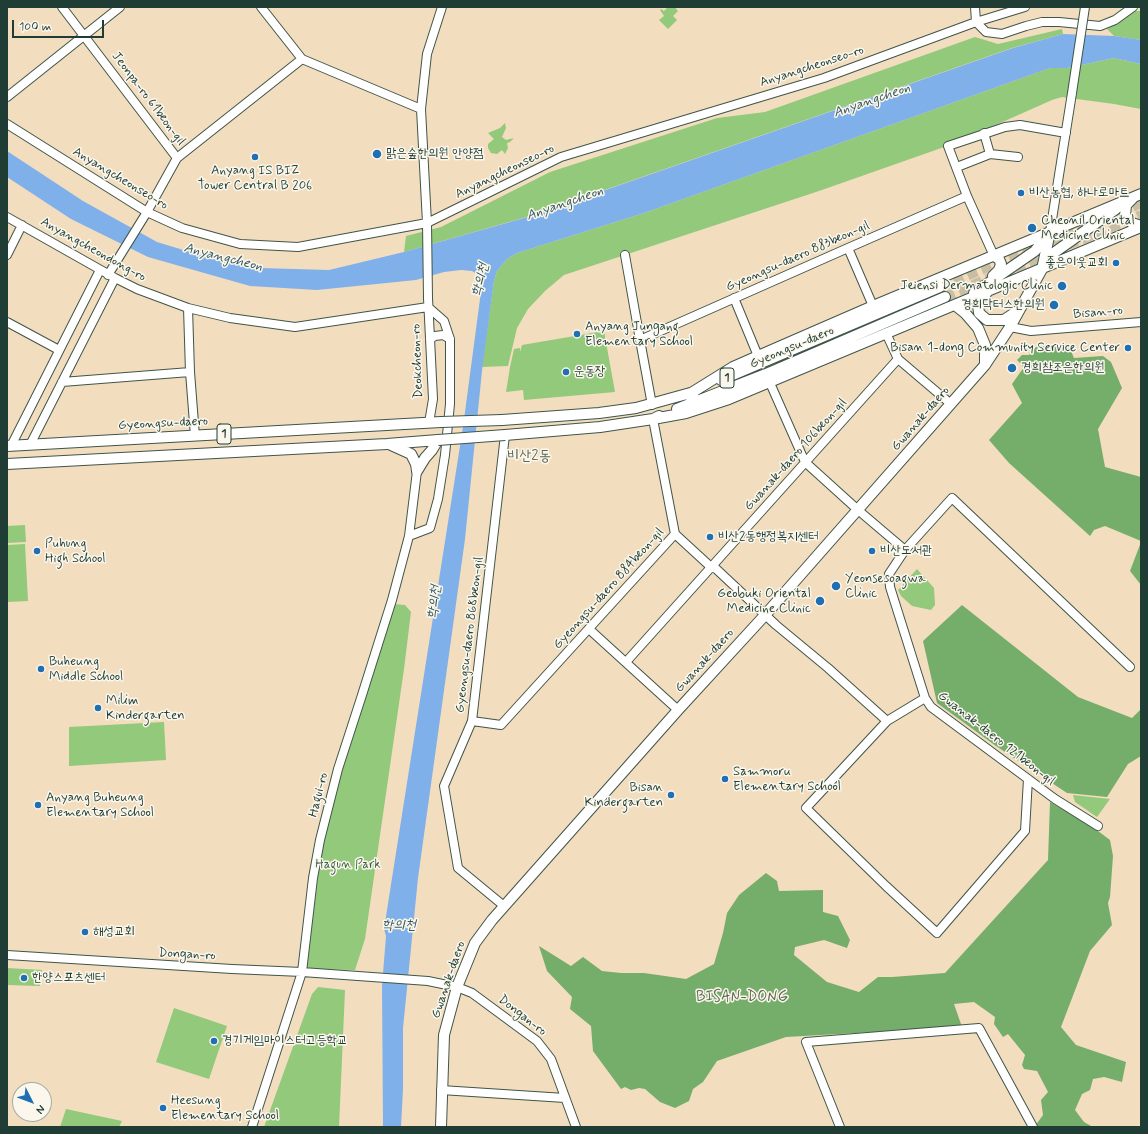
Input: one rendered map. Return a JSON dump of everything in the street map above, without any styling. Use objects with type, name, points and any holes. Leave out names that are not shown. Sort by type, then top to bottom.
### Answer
[{"type":"main road","points":[[688,395],[733,367],[873,306],[1138,195]]},
{"type":"main road","points":[[1138,195],[1126,205],[1125,216],[1132,223],[1141,226]]},
{"type":"main road","points":[[1042,269],[1054,252],[1092,224],[1138,195]]},
{"type":"main road","points":[[652,419],[686,413],[729,399],[770,383],[955,305],[988,288],[1042,269],[1141,226]]},
{"type":"main road","points":[[1021,309],[1004,320],[987,320],[979,313],[978,305],[979,299],[988,288],[1035,251],[1050,232]]},
{"type":"main road","name":"Gwanak-daero","points":[[441,1127],[444,1035],[458,987],[475,943],[504,906],[678,710],[766,614],[985,365],[1021,309],[1042,269],[1050,232]]},
{"type":"main road","points":[[988,288],[992,277],[999,270],[1001,264],[999,259],[994,256]]},
{"type":"main road","name":"Gyeongsu-daero","points":[[9,446],[429,422],[502,420],[599,413],[652,405],[688,395],[940,287]]},
{"type":"main road","name":"Gyeongsu-daero","points":[[505,435],[600,427],[652,419],[766,374],[945,297]]},
{"type":"main road","points":[[955,305],[965,313],[978,328],[985,346],[985,365]]},
{"type":"main road","name":"1","points":[[7,464],[387,444],[505,435]]},
{"type":"main road","points":[[417,471],[438,440]]},
{"type":"main road","points":[[387,444],[411,454],[416,464],[417,471]]},
{"type":"street","name":"Jeonpa-ro 61beon-gil","points":[[62,7],[177,158]]},
{"type":"street","points":[[7,97],[120,7]]},
{"type":"street","points":[[261,7],[302,59],[420,109]]},
{"type":"street","points":[[427,223],[420,109],[427,54],[442,7]]},
{"type":"street","points":[[975,7],[976,22],[986,32],[1002,34],[1042,22],[1100,26],[1116,20],[1133,7]]},
{"type":"street","name":"Anyangcheonseo-ro","points":[[7,124],[147,212],[182,228],[240,244],[298,247],[427,223],[561,157],[824,78],[976,22],[1025,7]]},
{"type":"street","name":"Gwanak-daero","points":[[1050,232],[1085,7]]},
{"type":"street","points":[[30,445],[62,382],[112,276],[177,158],[302,59]]},
{"type":"street","points":[[994,256],[948,146],[984,133],[1005,127],[1020,125],[1066,134]]},
{"type":"street","points":[[984,133],[990,154]]},
{"type":"street","points":[[957,167],[990,154],[1018,157]]},
{"type":"street","name":"Gyeongsu-daero 883beon-gil","points":[[640,340],[968,196]]},
{"type":"street","name":"Anyangcheondong-ro","points":[[7,216],[100,270],[137,289],[188,308],[230,318],[295,327],[428,307]]},
{"type":"street","name":"Deokcheon-ro","points":[[427,223],[428,307],[433,399],[429,422]]},
{"type":"street","points":[[7,255],[22,226]]},
{"type":"street","points":[[848,248],[873,306]]},
{"type":"street","points":[[625,255],[652,405]]},
{"type":"street","points":[[9,446],[100,270]]},
{"type":"street","points":[[734,298],[758,356]]},
{"type":"street","points":[[409,536],[430,528],[438,499],[445,455],[450,404],[450,339],[444,322],[428,307]]},
{"type":"street","points":[[188,308],[190,372],[195,436]]},
{"type":"street","points":[[7,322],[59,350]]},
{"type":"street","name":"Bisan-ro","points":[[1010,327],[1031,331],[1141,322]]},
{"type":"street","points":[[886,334],[898,359],[951,404]]},
{"type":"street","points":[[430,339],[435,336],[443,335],[450,339]]},
{"type":"street","name":"Gwanak-daero 106beon-gil","points":[[626,662],[898,359]]},
{"type":"street","points":[[62,382],[190,372]]},
{"type":"street","points":[[770,383],[805,462],[905,550]]},
{"type":"street","name":"Gyeongsu-daero 884beon-gil","points":[[472,721],[501,725],[676,534],[652,419]]},
{"type":"street","name":"Gyeongsu-daero 868beon-gil","points":[[504,906],[458,868],[444,786],[472,721],[505,435]]},
{"type":"street","name":"Hagui-ro","points":[[252,1127],[302,972],[313,878],[324,821],[338,769],[392,600],[409,536],[417,471]]},
{"type":"street","name":"Gwanak-daero 121beon-gil","points":[[1098,826],[1055,799],[931,707],[925,698],[890,587],[889,574],[905,550],[952,498],[1130,667]]},
{"type":"street","points":[[676,534],[766,614],[776,625],[828,668],[887,721]]},
{"type":"street","points":[[589,629],[678,710]]},
{"type":"street","points":[[925,698],[887,721],[806,808],[886,886],[937,933],[1025,831],[1028,779]]},
{"type":"street","name":"Dongan-ro","points":[[7,955],[224,969],[302,972],[428,981],[458,987],[472,993],[537,1041],[551,1059],[576,1127]]},
{"type":"street","points":[[840,1127],[806,1042],[979,1028],[1032,1127]]},
{"type":"street","points":[[442,1090],[565,1098]]},
{"type":"green space","points":[[668,7],[677,7],[676,9],[678,11],[673,16],[677,20],[668,29],[659,20],[664,16],[660,10],[661,9],[664,11]]},
{"type":"green space","points":[[1136,11],[1141,11],[1141,40],[1114,36],[1107,29]]},
{"type":"green space","points":[[1062,29],[1063,34],[1012,48],[530,216],[404,252],[406,236],[441,227],[550,172],[717,118],[765,112],[975,37],[998,44]]},
{"type":"green space","points":[[1114,58],[1141,64],[1141,109],[1062,97],[989,128],[984,133],[819,191],[564,275],[545,291],[528,309],[517,328],[508,366],[482,367],[494,281],[497,271],[507,259],[517,253],[644,213],[1050,68],[1067,68]]},
{"type":"green space","points":[[505,123],[506,128],[502,137],[506,140],[514,138],[507,143],[508,148],[505,154],[502,150],[497,154],[491,153],[488,148],[488,144],[494,139],[488,133],[500,128]]},
{"type":"green space","name":"운동장","points":[[604,331],[615,392],[524,400],[523,390],[506,392],[514,349],[520,348],[520,352],[522,345]]},
{"type":"green space","points":[[1068,344],[1074,358],[1103,356],[1111,362],[1122,388],[1098,429],[1105,467],[1141,477],[1141,541],[1105,526],[1094,530],[1090,536],[1009,463],[989,440],[1022,403],[1012,384],[1024,367],[1017,360],[1022,355],[1029,355],[1036,347]]},
{"type":"green space","points":[[25,525],[26,542],[7,543],[7,526]]},
{"type":"green space","points":[[1141,542],[1141,585],[1130,571]]},
{"type":"green space","points":[[25,544],[28,601],[7,602],[7,545]]},
{"type":"green space","points":[[917,569],[934,588],[935,605],[931,610],[912,606],[901,596],[898,590]]},
{"type":"green space","name":"Hagun Park","points":[[394,604],[405,605],[411,612],[365,939],[355,970],[306,969],[321,852],[340,769]]},
{"type":"green space","points":[[962,605],[1078,697],[1132,718],[1141,709],[1141,756],[1128,764],[1107,797],[1067,793],[996,746],[937,703],[923,641]]},
{"type":"green space","points":[[164,722],[166,760],[69,766],[69,727]]},
{"type":"green space","points":[[1073,795],[1110,799],[1097,817],[1075,802]]},
{"type":"green space","points":[[1050,802],[1094,828],[1110,840],[1113,856],[1110,897],[1108,903],[1112,925],[1090,951],[1061,1027],[1076,1045],[1126,1062],[1122,1082],[1104,1077],[1093,1079],[1090,1090],[1082,1094],[1075,1110],[1084,1122],[1093,1127],[1035,1126],[1043,1115],[1041,1100],[1048,1092],[1037,1071],[1024,1069],[1022,1065],[1025,1055],[1008,1034],[1003,1037],[994,1024],[995,1017],[974,1002],[954,1004],[962,1027],[786,1037],[717,1061],[703,1082],[693,1089],[689,1101],[675,1108],[660,1102],[645,1089],[639,1088],[631,1090],[625,1087],[621,1089],[593,1051],[591,1026],[570,1009],[572,997],[547,971],[539,946],[571,966],[583,957],[602,971],[644,973],[686,979],[714,964],[727,913],[739,895],[766,873],[777,881],[779,891],[823,890],[823,912],[838,916],[850,940],[847,948],[824,940],[795,947],[794,955],[827,982],[859,992],[878,977],[945,973],[1048,860]]},
{"type":"green space","name":"한양스포츠센터","points":[[7,968],[42,970],[40,986],[7,985]]},
{"type":"green space","points":[[318,987],[345,990],[339,1127],[264,1127],[312,994]]},
{"type":"green space","points":[[174,1008],[227,1026],[209,1079],[156,1062]]},
{"type":"green space","points":[[66,1109],[122,1121],[119,1127],[60,1127]]},
{"type":"water","points":[[1063,34],[1114,36],[1141,40],[1141,64],[1114,58],[1067,68],[1050,68],[644,213],[517,253],[507,259],[497,271],[494,281],[482,371],[465,539],[418,878],[403,1028],[403,1089],[401,1127],[383,1127],[382,986],[386,936],[384,929],[463,427],[482,284],[480,276],[472,271],[461,270],[444,272],[416,280],[317,290],[250,286],[148,257],[71,219],[7,177],[7,151],[83,201],[157,242],[213,259],[260,268],[329,270],[404,252],[531,216],[1013,48]]},
{"type":"tunnel","points":[[1119,213],[1141,203]]},
{"type":"tunnel","points":[[1068,245],[1141,215]]},
{"type":"tunnel","points":[[940,287],[1091,224]]},
{"type":"tunnel","points":[[1015,268],[1052,252]]},
{"type":"tunnel","points":[[945,297],[994,276]]},
{"type":"place","name":"맑은숲한의원 안양점","points":[[377,154]]},
{"type":"place","name":"Anyang IS BIZ Tower Central B 206","points":[[255,157]]},
{"type":"place","name":"비산농협, 하나로마트","points":[[1021,193]]},
{"type":"place","name":"Cheonil Oriental Medicine Clinic","points":[[1032,228]]},
{"type":"place","name":"좋은이웃교회","points":[[1116,263]]},
{"type":"place","name":"Jeiensi Dermatologic Clinic","points":[[1062,286]]},
{"type":"place","name":"경희닥터스한의원","points":[[1054,305]]},
{"type":"place","name":"Anyang Jungang Elementary School","points":[[577,334]]},
{"type":"place","name":"Bisan 1-dong Community Service Center","points":[[1128,348]]},
{"type":"place","name":"경희참조은한의원","points":[[1012,368]]},
{"type":"place","name":"운동장","points":[[566,372]]},
{"type":"place","name":"비산2동행정복지센터","points":[[710,537]]},
{"type":"place","name":"Puhung High School","points":[[37,551]]},
{"type":"place","name":"비산도서관","points":[[872,551]]},
{"type":"place","name":"Yeonsesoagwa Clinic","points":[[836,586]]},
{"type":"place","name":"Geobuki Oriental Medicine Clinic","points":[[820,601]]},
{"type":"place","name":"Buheung Middle School","points":[[41,669]]},
{"type":"place","name":"Milim Kindergarten","points":[[98,708]]},
{"type":"place","name":"Sammoru Elementary School","points":[[725,779]]},
{"type":"place","name":"Bisan Kindergarten","points":[[671,795]]},
{"type":"place","name":"Anyang Buheung Elementary School","points":[[38,805]]},
{"type":"place","name":"해성교회","points":[[85,932]]},
{"type":"place","name":"한양스포츠센터","points":[[24,978]]},
{"type":"place","name":"경기게임마이스터고등학교","points":[[214,1041]]},
{"type":"place","name":"Heesung Elementary School","points":[[163,1108]]},
{"type":"district","name":"비산2동","points":[[529,457]]},
{"type":"district","name":"BISAN-DONG","points":[[742,998]]},
{"type":"water label","name":"Anyangcheon","points":[[872,101]]},
{"type":"water label","name":"Anyangcheon","points":[[565,204]]},
{"type":"water label","name":"Anyangcheon","points":[[223,258]]},
{"type":"water label","name":"학의천","points":[[481,280]]},
{"type":"water label","name":"학의천","points":[[435,602]]},
{"type":"water label","name":"학의천","points":[[399,926]]}]
